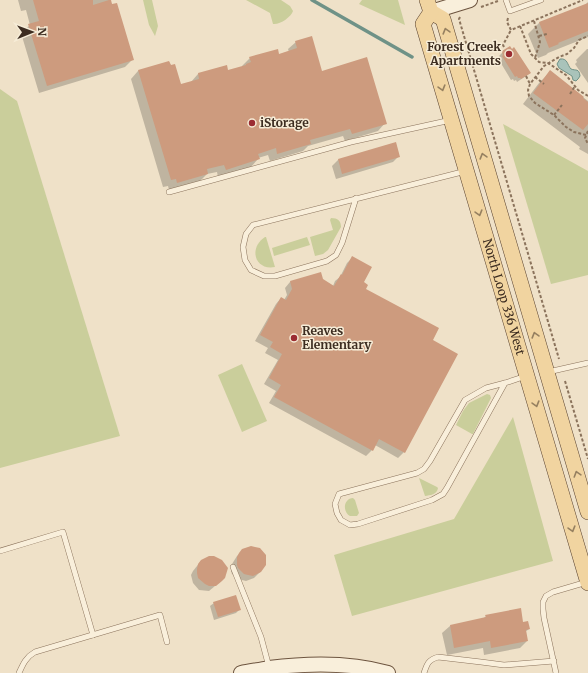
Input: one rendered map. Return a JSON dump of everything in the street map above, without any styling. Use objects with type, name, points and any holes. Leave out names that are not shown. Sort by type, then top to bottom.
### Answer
[{"type":"main road","name":"North Loop 336 West","points":[[588,512],[443,19],[429,6],[423,24],[588,582]]},
{"type":"main road","points":[[527,375],[546,372]]},
{"type":"street","points":[[429,6],[474,4]]},
{"type":"street","points":[[241,673],[285,666],[318,664],[340,667],[360,667],[388,673]]},
{"type":"lane","points":[[506,0],[510,11],[541,0]]},
{"type":"lane","points":[[169,192],[350,142],[452,120]]},
{"type":"lane","points":[[356,198],[342,243],[336,255],[327,261],[275,276],[264,276],[251,270],[245,260],[243,247],[246,234],[253,224],[356,198],[467,170]]},
{"type":"lane","points":[[546,372],[588,363]]},
{"type":"lane","points":[[506,383],[448,488],[442,494],[432,500],[358,524],[350,524],[341,520],[337,513],[335,504],[339,494],[417,473],[424,469],[464,400],[486,388],[506,383],[527,375]]},
{"type":"lane","points":[[0,551],[63,532],[93,635]]},
{"type":"lane","points":[[233,567],[261,637],[269,668]]},
{"type":"lane","points":[[556,673],[544,618],[543,602],[546,596],[553,592],[588,582]]},
{"type":"lane","points":[[19,673],[25,660],[32,654],[160,615],[167,642]]},
{"type":"lane","points":[[424,673],[427,664],[431,659],[438,657],[504,665],[554,661]]},
{"type":"path","points":[[504,47],[502,45],[511,30],[583,0]]},
{"type":"path","points":[[474,4],[498,1]]},
{"type":"path","points":[[510,11],[507,22],[511,30]]},
{"type":"path","points":[[461,14],[459,18],[559,359]]},
{"type":"path","points":[[534,21],[540,42],[535,58]]},
{"type":"path","points":[[520,26],[531,54],[539,62],[548,63],[566,75],[578,90],[588,96]]},
{"type":"path","points":[[539,36],[547,34]]},
{"type":"path","points":[[586,135],[574,132],[566,127],[554,116],[535,103],[529,96],[528,90],[530,84],[544,66],[559,56],[567,54],[574,48],[579,40],[588,36]]},
{"type":"path","points":[[526,76],[530,84]]},
{"type":"path","points":[[535,77],[544,84]]},
{"type":"path","points":[[570,94],[575,86]]},
{"type":"path","points":[[554,116],[562,105]]},
{"type":"path","points":[[588,131],[585,138],[588,144]]},
{"type":"path","points":[[565,381],[588,458]]},
{"type":"green space","points":[[143,0],[152,0],[158,26],[155,36],[149,25]]},
{"type":"green space","points":[[246,0],[281,0],[290,6],[293,11],[285,20],[273,24],[270,13]]},
{"type":"green space","points":[[362,0],[398,0],[405,25],[359,4]]},
{"type":"green space","points":[[0,89],[17,101],[120,436],[0,468]]},
{"type":"green space","points":[[503,124],[588,171],[588,275],[551,284]]},
{"type":"green space","points":[[331,218],[339,220],[341,227],[328,250],[323,254],[315,256],[310,237],[333,230],[330,220]]},
{"type":"green space","points":[[265,237],[275,267],[263,266],[256,258],[255,252],[257,247]]},
{"type":"green space","points":[[307,237],[310,245],[274,256],[272,248]]},
{"type":"green space","points":[[242,364],[267,421],[242,432],[218,375]]},
{"type":"green space","points":[[487,394],[490,395],[491,398],[473,434],[456,425],[469,403]]},
{"type":"green space","points":[[513,417],[553,561],[352,616],[334,555],[454,519]]},
{"type":"green space","points":[[419,478],[437,487],[436,492],[425,496]]},
{"type":"green space","points":[[353,498],[359,513],[357,516],[350,516],[345,509],[347,500]]},
{"type":"water","points":[[560,59],[565,60],[571,69],[579,72],[580,76],[576,81],[573,80],[572,76],[559,68],[557,64]]},
{"type":"building","points":[[33,0],[93,0],[93,5],[109,0],[111,0],[112,4],[117,3],[134,60],[47,86],[28,24],[39,21]]},
{"type":"building","points":[[588,3],[588,31],[549,48],[539,22]]},
{"type":"building","points":[[312,36],[322,71],[367,57],[387,124],[352,134],[350,129],[310,140],[311,144],[277,154],[276,148],[258,154],[260,159],[226,170],[224,165],[207,169],[208,174],[177,183],[176,179],[171,180],[138,70],[169,61],[171,65],[175,64],[181,84],[199,79],[198,73],[227,65],[228,70],[246,65],[251,62],[249,57],[278,49],[279,54],[297,48],[295,41]]},
{"type":"building","points":[[510,46],[512,49],[514,47],[531,73],[521,79],[517,76],[515,77],[502,56],[502,51]]},
{"type":"building","points":[[550,70],[584,97],[583,98],[588,102],[588,124],[583,130],[533,93]]},
{"type":"building","points":[[396,142],[400,157],[342,174],[338,159]]},
{"type":"building","points":[[352,256],[372,267],[364,282],[368,285],[366,289],[439,328],[433,340],[458,354],[405,453],[379,439],[373,451],[274,397],[281,385],[269,378],[282,354],[270,347],[273,342],[260,335],[281,297],[286,300],[292,289],[290,281],[321,272],[323,279],[334,286],[341,274],[342,275]]},
{"type":"building","points":[[251,546],[260,548],[266,555],[266,565],[261,572],[253,576],[244,574],[237,565],[237,557],[239,553],[242,549]]},
{"type":"building","points":[[209,556],[214,556],[222,560],[228,568],[225,578],[216,586],[209,586],[198,578],[198,564],[201,560]]},
{"type":"building","points":[[236,595],[241,610],[218,617],[213,602]]},
{"type":"building","points":[[521,608],[523,622],[528,621],[530,629],[526,630],[528,641],[491,648],[490,641],[454,648],[450,625],[486,617],[485,615]]},
{"type":"waterway","points":[[312,0],[412,57]]},
{"type":"place","name":"Forest Creek Apartments","points":[[509,54]]},
{"type":"place","name":"iStorage","points":[[252,123]]},
{"type":"place","name":"Reaves Elementary","points":[[294,338]]}]
